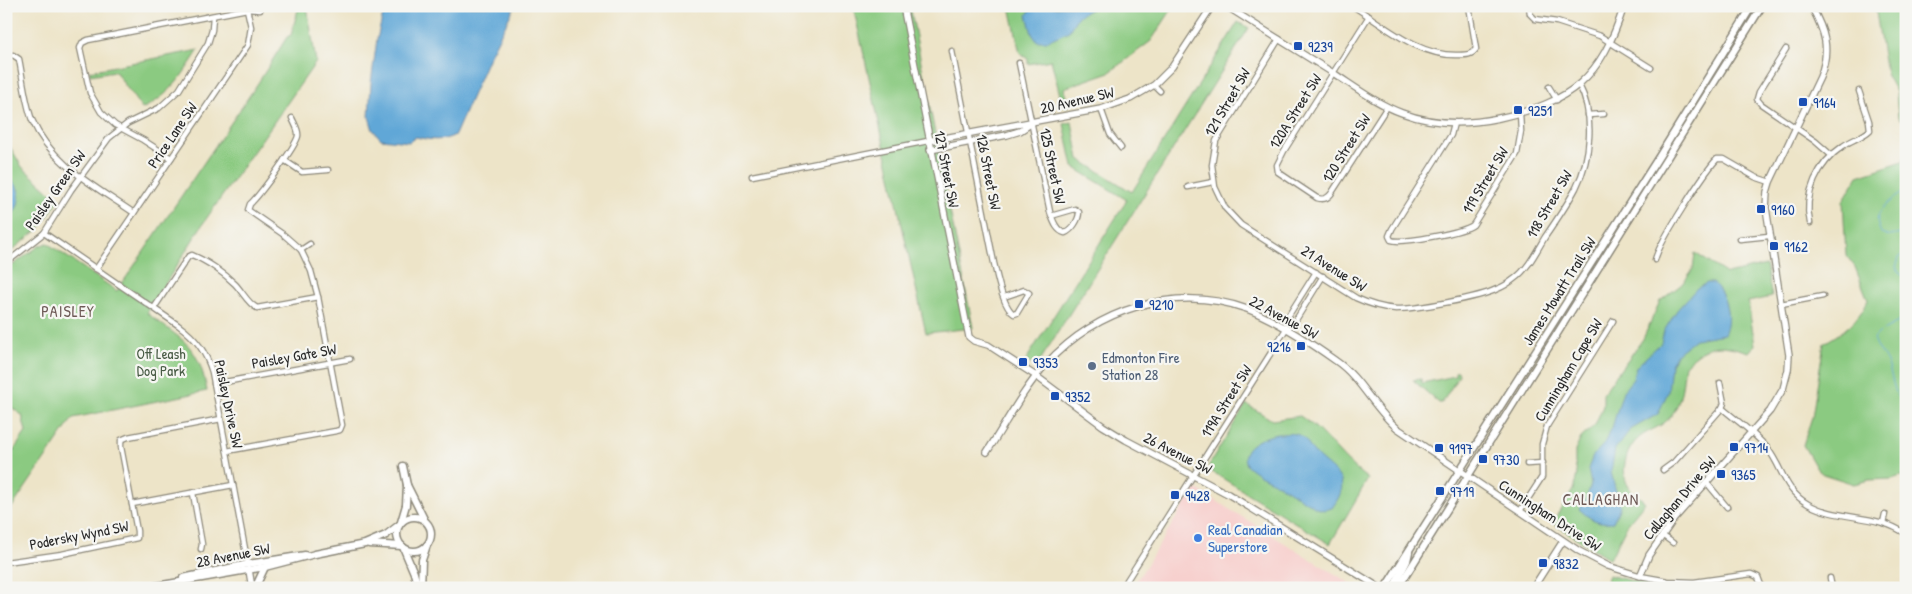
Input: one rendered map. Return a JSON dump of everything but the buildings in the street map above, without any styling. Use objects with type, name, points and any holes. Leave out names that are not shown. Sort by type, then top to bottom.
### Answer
[{"type":"main road","name":"James Mowatt Trail SW","points":[[1385,588],[1752,6]]},
{"type":"main road","name":"James Mowatt Trail SW","points":[[1398,588],[1762,6]]},
{"type":"main road","points":[[403,466],[407,485],[431,531],[422,560],[419,588]]},
{"type":"main road","points":[[407,485],[406,505],[397,534],[419,588]]},
{"type":"main road","points":[[400,524],[412,517],[424,520]]},
{"type":"main road","name":"28 Avenue SW","points":[[248,567],[265,567],[365,544],[386,535],[400,524]]},
{"type":"main road","name":"28 Avenue SW","points":[[365,544],[403,547]]},
{"type":"main road","points":[[403,547],[413,551],[427,545]]},
{"type":"main road","points":[[1393,588],[1407,561],[1411,546]]},
{"type":"main road","name":"28 Avenue SW","points":[[145,588],[295,556],[315,554]]},
{"type":"main road","points":[[254,588],[265,567]]},
{"type":"street","name":"127 Street SW","points":[[903,6],[928,142],[969,336]]},
{"type":"street","name":"20 Avenue SW","points":[[928,142],[1101,109],[1130,100],[1154,85],[1175,63],[1212,6]]},
{"type":"street","points":[[1226,6],[1387,107],[1418,118],[1454,123],[1478,122],[1520,114],[1557,100],[1579,85],[1598,63],[1611,41],[1624,6]]},
{"type":"street","points":[[1353,6],[1414,45],[1447,55],[1473,53],[1476,43],[1469,6]]},
{"type":"street","points":[[1529,6],[1530,14],[1535,19],[1557,22],[1593,33],[1611,41],[1652,68]]},
{"type":"street","name":"Callaghan Drive SW","points":[[1640,576],[1649,555],[1662,535],[1775,404],[1786,378],[1789,362],[1788,347],[1766,208],[1770,182],[1820,77],[1826,57],[1823,30],[1818,18],[1809,7]]},
{"type":"street","points":[[171,158],[120,128],[101,112],[93,100],[88,86],[80,45],[88,40],[247,9],[260,10]]},
{"type":"street","name":"Price Lane SW","points":[[96,268],[250,42],[251,28],[247,9]]},
{"type":"street","name":"Paisley Green SW","points":[[6,262],[44,233],[102,145],[120,128],[159,108],[179,90],[208,43],[212,30],[213,16]]},
{"type":"street","name":"120A Street SW","points":[[1325,199],[1317,198],[1281,175],[1277,170],[1282,155],[1370,16]]},
{"type":"street","name":"121 Street SW","points":[[1213,182],[1212,159],[1219,135],[1279,39]]},
{"type":"street","points":[[1786,49],[1757,97],[1761,104],[1815,141],[1831,156]]},
{"type":"street","name":"126 Street SW","points":[[952,51],[994,264],[1004,297],[1010,311],[1014,314],[1017,313],[1029,296],[1029,293],[1026,290],[1004,297]]},
{"type":"street","points":[[6,56],[13,55],[19,59],[28,106],[38,130],[65,166],[134,213]]},
{"type":"street","name":"125 Street SW","points":[[1020,63],[1047,204],[1051,216],[1059,231],[1065,233],[1072,229],[1079,212],[1075,209],[1051,216]]},
{"type":"street","points":[[1154,85],[1160,92]]},
{"type":"street","name":"118 Street SW","points":[[1498,289],[1518,276],[1528,264],[1576,187],[1587,153],[1588,115],[1584,95],[1579,85]]},
{"type":"street","points":[[1549,87],[1557,100]]},
{"type":"street","points":[[1810,224],[1807,209],[1810,190],[1818,173],[1831,156],[1844,145],[1870,130],[1859,91]]},
{"type":"street","name":"120 Street SW","points":[[1325,199],[1331,194],[1387,107]]},
{"type":"street","points":[[1101,109],[1110,134],[1122,148]]},
{"type":"street","name":"119 Street SW","points":[[1454,123],[1451,135],[1392,229],[1390,238],[1402,242],[1469,228],[1475,223],[1514,160],[1521,138],[1520,114]]},
{"type":"street","points":[[1588,115],[1604,114]]},
{"type":"street","points":[[227,451],[340,430],[342,425],[318,297],[311,271],[301,250],[284,235],[248,210],[250,204],[284,160],[298,137],[298,130],[292,118]]},
{"type":"street","name":"20 Avenue SW","points":[[930,150],[1013,133],[1032,123]]},
{"type":"street","points":[[752,176],[928,142]]},
{"type":"street","points":[[1655,260],[1661,245],[1706,174],[1718,159],[1724,159],[1770,182]]},
{"type":"street","points":[[284,160],[302,172],[328,170]]},
{"type":"street","points":[[1188,187],[1213,182]]},
{"type":"street","name":"21 Avenue SW","points":[[1213,182],[1221,202],[1237,221],[1361,300],[1396,309],[1486,294],[1498,289]]},
{"type":"street","name":"Paisley Drive SW","points":[[44,233],[187,331],[198,342],[207,357],[214,384],[248,567]]},
{"type":"street","points":[[1740,239],[1769,236]]},
{"type":"street","points":[[301,250],[310,244]]},
{"type":"street","points":[[154,308],[188,256],[192,254],[222,273],[257,308],[318,297]]},
{"type":"street","name":"119A Street SW","points":[[1286,329],[1288,318],[1316,272]]},
{"type":"street","name":"119A Street SW","points":[[1122,588],[1286,329],[1294,323],[1323,276]]},
{"type":"street","points":[[1781,304],[1823,296]]},
{"type":"street","name":"22 Avenue SW","points":[[987,452],[1036,376],[1064,347],[1092,326],[1123,311],[1151,302],[1188,299],[1217,302],[1252,312],[1286,329],[1336,361],[1346,370],[1386,419],[1467,475]]},
{"type":"street","name":"Cunningham Cape SW","points":[[1520,511],[1541,481],[1543,474],[1543,437],[1549,421],[1613,321]]},
{"type":"street","name":"26 Avenue SW","points":[[969,336],[974,341],[988,345],[1036,376],[1103,426],[1126,440],[1194,474],[1380,588]]},
{"type":"street","name":"Paisley Gate SW","points":[[214,384],[350,359]]},
{"type":"street","points":[[1663,470],[1674,462],[1722,408],[1724,403],[1720,383]]},
{"type":"street","points":[[1722,408],[1767,448],[1786,484],[1803,500],[1824,510],[1883,523],[1906,534]]},
{"type":"street","name":"Podersky Wynd SW","points":[[6,562],[62,554],[137,538],[121,440],[221,419]]},
{"type":"street","points":[[1527,464],[1543,463]]},
{"type":"street","name":"Cunningham Drive SW","points":[[1467,475],[1563,541],[1599,562],[1640,576],[1668,581],[1694,582],[1751,574],[1758,577],[1762,588]]},
{"type":"street","points":[[1707,483],[1726,508]]},
{"type":"street","points":[[132,504],[233,485]]},
{"type":"street","points":[[193,493],[202,544],[201,549]]},
{"type":"street","points":[[1883,523],[1885,514]]},
{"type":"street","points":[[1872,528],[1873,521]]},
{"type":"street","points":[[1662,535],[1673,543]]},
{"type":"street","points":[[1533,588],[1563,541]]},
{"type":"street","points":[[248,567],[254,588]]},
{"type":"street","points":[[1830,578],[1832,588]]},
{"type":"street","points":[[1889,588],[1906,584]]},
{"type":"shaded area","points":[[1195,488],[1358,588],[1132,588]]},
{"type":"green space","name":"Off Leash Dog Park","points":[[299,6],[307,6],[316,62],[204,222],[147,313],[187,344],[199,362],[207,391],[73,418],[6,516],[6,462],[26,432],[22,415],[6,404],[6,299],[8,296],[6,295],[6,270],[39,246],[47,243],[117,291],[287,37],[291,35]]},
{"type":"green space","points":[[853,6],[910,6],[973,328],[926,333]]},
{"type":"green space","points":[[1010,6],[1174,6],[1151,41],[1110,72],[1064,88],[1068,107],[1063,107],[1051,60],[1028,64],[1028,59],[1020,54]]},
{"type":"green space","points":[[1875,6],[1906,6],[1906,125],[1898,117],[1896,92],[1886,74]]},
{"type":"green space","points":[[1238,22],[1249,28],[1036,367],[1026,360],[1127,200],[1073,167],[1064,124],[1072,122],[1079,159],[1132,192]]},
{"type":"green space","points":[[199,50],[175,84],[161,97],[142,109],[115,71],[90,75],[89,71]]},
{"type":"green space","points":[[6,140],[22,167],[59,200],[39,229],[11,251],[6,248]]},
{"type":"green space","points":[[1906,152],[1906,481],[1901,476],[1854,484],[1823,474],[1817,469],[1803,445],[1812,417],[1824,343],[1850,325],[1860,314],[1868,300],[1855,267],[1846,255],[1843,201],[1858,176],[1903,161]]},
{"type":"green space","points":[[1695,253],[1727,274],[1766,265],[1772,297],[1748,302],[1755,345],[1749,352],[1729,347],[1714,346],[1693,357],[1685,365],[1680,398],[1671,416],[1664,423],[1640,437],[1631,447],[1625,466],[1626,480],[1631,490],[1645,502],[1628,523],[1610,559],[1552,523],[1573,490],[1577,475],[1575,451],[1581,438],[1595,425],[1603,406],[1603,393],[1643,339],[1660,301],[1682,284],[1693,269]]},
{"type":"green space","points":[[1458,371],[1459,375],[1442,403],[1439,403],[1413,380],[1421,379],[1422,383],[1455,376],[1455,372]]},
{"type":"green space","points":[[1246,404],[1272,420],[1300,416],[1317,429],[1349,463],[1368,479],[1330,544],[1209,470],[1209,465]]},
{"type":"green space","points":[[1609,575],[1647,585],[1667,588],[1604,588]]},
{"type":"water","points":[[385,6],[515,6],[489,57],[455,135],[441,140],[416,137],[409,142],[381,139],[373,130],[369,117],[371,83],[377,39]]},
{"type":"water","points":[[1033,6],[1058,8],[1062,6],[1096,6],[1078,16],[1069,31],[1047,41],[1037,41],[1032,34],[1027,15]]},
{"type":"water","points":[[6,177],[16,185],[19,200],[16,210],[6,222]]},
{"type":"water","points":[[1707,283],[1713,283],[1718,288],[1724,300],[1727,321],[1724,334],[1695,339],[1677,353],[1671,365],[1668,392],[1658,414],[1630,430],[1615,449],[1611,472],[1620,507],[1613,522],[1594,520],[1579,509],[1586,500],[1591,484],[1588,469],[1593,456],[1603,445],[1612,428],[1623,391],[1633,379],[1636,367],[1661,343],[1664,331],[1677,310],[1697,288]]},
{"type":"water","points":[[1277,434],[1296,434],[1303,437],[1315,454],[1339,477],[1342,483],[1341,490],[1332,508],[1324,510],[1316,508],[1246,465],[1245,453],[1253,444],[1265,437]]},
{"type":"waterway","points":[[1906,192],[1898,195],[1886,205],[1877,220],[1881,233],[1890,236],[1906,233]]},
{"type":"waterway","points":[[1906,251],[1899,258],[1896,267],[1900,274],[1906,277]]},
{"type":"waterway","points":[[1906,318],[1881,331],[1874,338],[1889,367],[1896,393],[1906,407]]},
{"type":"place","name":"9239","points":[[1298,46]]},
{"type":"place","name":"9164","points":[[1803,102]]},
{"type":"place","name":"9251","points":[[1518,110]]},
{"type":"place","name":"9160","points":[[1761,209]]},
{"type":"place","name":"9162","points":[[1774,246]]},
{"type":"place","name":"9210","points":[[1139,304]]},
{"type":"place","name":"9216","points":[[1301,346]]},
{"type":"place","name":"9353","points":[[1023,362]]},
{"type":"place","name":"Edmonton Fire Station 28","points":[[1092,366]]},
{"type":"place","name":"9352","points":[[1055,396]]},
{"type":"place","name":"9714","points":[[1734,447]]},
{"type":"place","name":"9197","points":[[1439,448]]},
{"type":"place","name":"9730","points":[[1483,459]]},
{"type":"place","name":"9365","points":[[1721,474]]},
{"type":"place","name":"9719","points":[[1440,491]]},
{"type":"place","name":"9428","points":[[1175,495]]},
{"type":"place","name":"Real Canadian Superstore","points":[[1198,538]]},
{"type":"place","name":"9832","points":[[1543,563]]},
{"type":"district","name":"PAISLEY","points":[[68,311]]},
{"type":"district","name":"CALLAGHAN","points":[[1601,499]]}]
